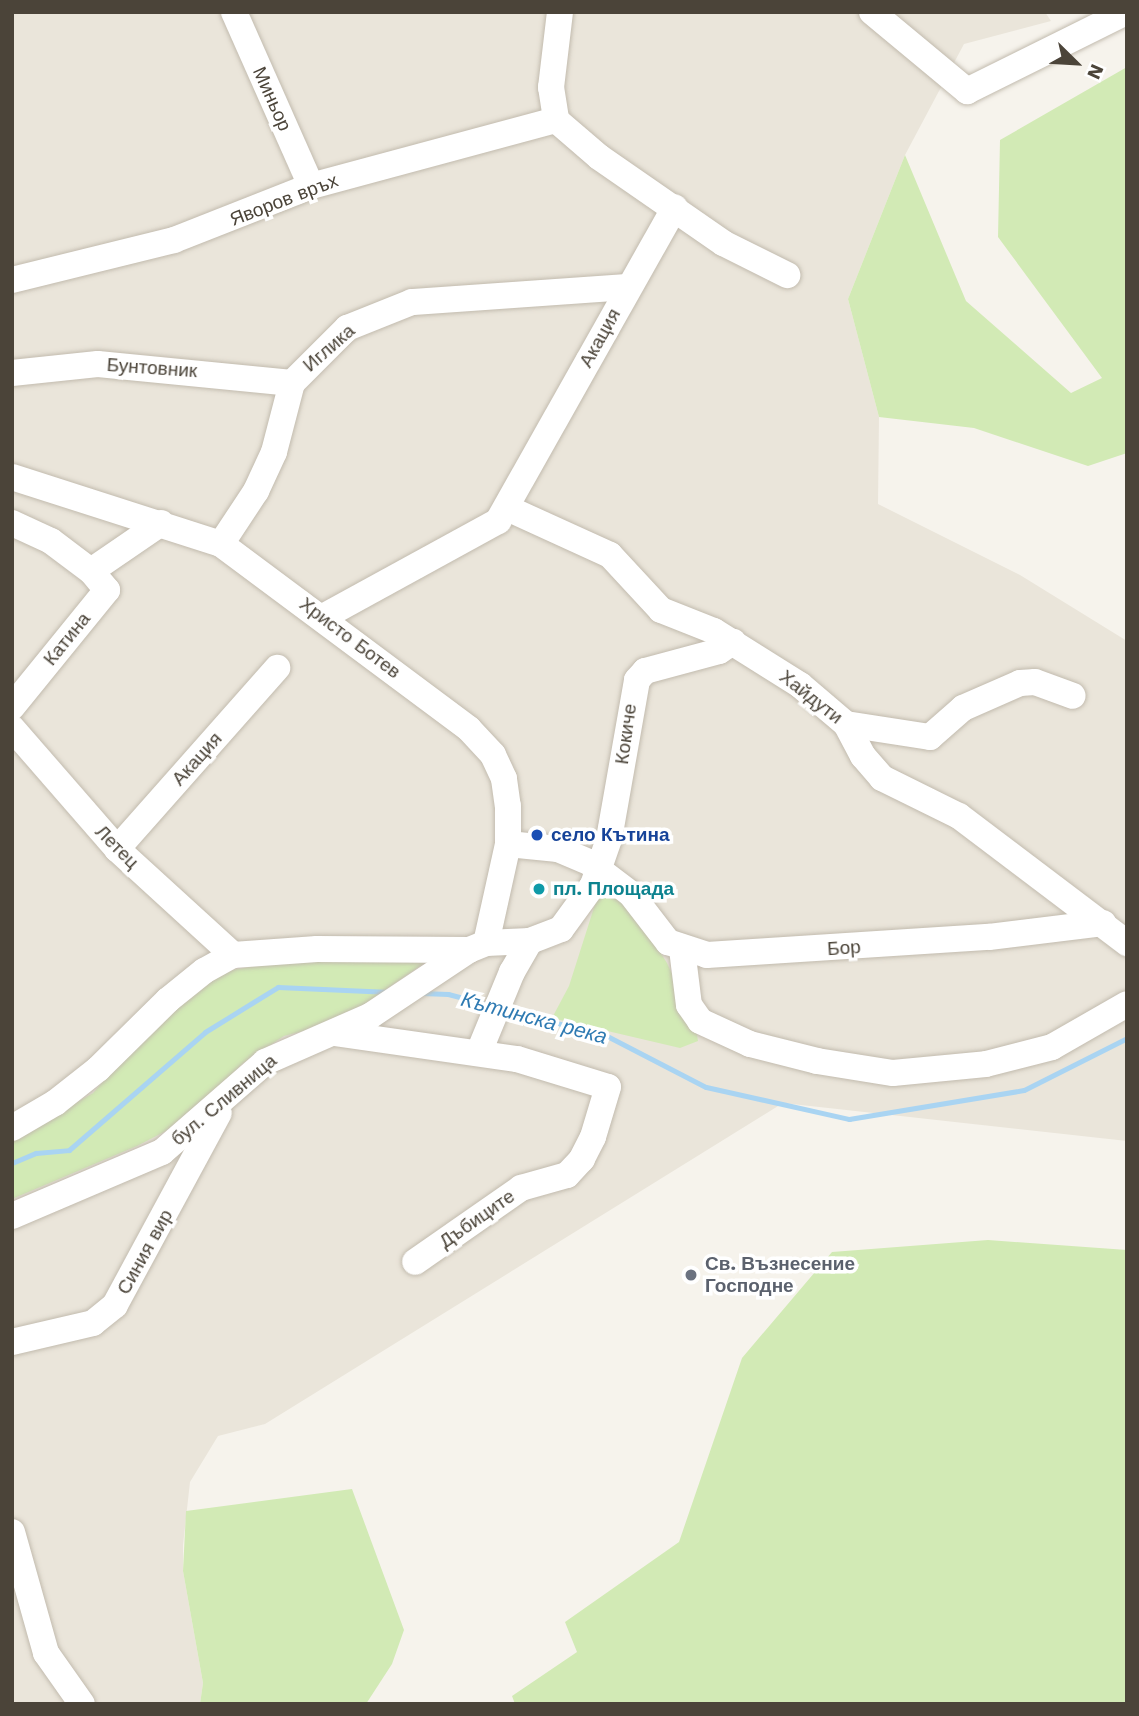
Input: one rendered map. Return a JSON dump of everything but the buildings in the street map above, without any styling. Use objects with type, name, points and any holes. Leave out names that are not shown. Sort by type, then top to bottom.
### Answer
[{"type":"street","name":"Миньор","points":[[233,12],[311,186]]},
{"type":"street","points":[[560,12],[551,87],[556,120],[599,157],[675,207],[723,243],[787,275]]},
{"type":"street","points":[[872,12],[967,91],[1126,12]]},
{"type":"street","name":"Яворов връх","points":[[12,280],[196,234],[311,186],[556,120]]},
{"type":"street","name":"Акация","points":[[323,617],[498,521],[675,207]]},
{"type":"street","name":"Иглика","points":[[221,544],[274,452],[292,383],[347,328],[412,302],[628,287]]},
{"type":"street","name":"Бунтовник","points":[[12,373],[98,364],[292,383]]},
{"type":"street","name":"Христо Ботев","points":[[12,477],[221,544],[436,702],[493,755],[504,779],[508,844],[468,952]]},
{"type":"street","name":"Хайдути","points":[[507,508],[610,555],[661,610],[733,642],[800,685],[846,724],[863,756],[882,778],[959,816],[1024,869],[1103,923],[1127,943]]},
{"type":"street","points":[[12,523],[51,541],[91,571],[161,523]]},
{"type":"street","name":"Катина","points":[[12,707],[107,590],[91,571]]},
{"type":"street","name":"Кокиче","points":[[530,941],[561,929],[607,876],[637,680],[645,671],[719,651],[733,642]]},
{"type":"street","name":"Акация","points":[[117,849],[277,668]]},
{"type":"street","points":[[846,724],[930,737],[963,708],[1020,682],[1035,682],[1073,696]]},
{"type":"street","name":"Летец","points":[[12,727],[117,849],[233,955]]},
{"type":"street","points":[[508,844],[558,849],[589,862],[607,876]]},
{"type":"street","name":"Бор","points":[[607,876],[657,933],[682,949],[732,956],[989,937],[1103,923]]},
{"type":"street","points":[[12,1128],[55,1103],[98,1069],[168,1000],[204,971],[233,955],[330,948],[468,952],[530,941]]},
{"type":"street","points":[[331,1032],[483,1044],[506,986],[530,941]]},
{"type":"street","points":[[682,949],[689,1005],[700,1021],[750,1044],[817,1061],[893,1073],[986,1064],[1052,1047],[1127,1004]]},
{"type":"street","name":"бул. Сливница","points":[[12,1216],[162,1152],[226,1099],[265,1062],[370,1016],[468,952]]},
{"type":"street","name":"Дъбиците","points":[[415,1262],[521,1188],[567,1175],[582,1159],[593,1137],[608,1087],[483,1044]]},
{"type":"street","name":"Синия вир","points":[[12,1342],[93,1323],[115,1305],[226,1099]]},
{"type":"street","points":[[12,1532],[46,1653],[82,1704]]},
{"type":"shaded area","points":[[12,12],[1045,12],[1051,21],[964,44],[905,155],[848,299],[879,417],[878,504],[1020,575],[1127,641],[1127,1141],[783,1103],[265,1424],[218,1436],[190,1482],[183,1545],[183,1571],[203,1683],[200,1704],[12,1704]]},
{"type":"green space","points":[[1127,67],[1127,453],[1088,466],[974,428],[879,417],[848,299],[905,155],[966,301],[1071,393],[1102,378],[998,237],[1000,140]]},
{"type":"green space","points":[[598,895],[615,896],[634,911],[667,963],[695,1023],[698,1041],[680,1048],[552,1018],[569,986]]},
{"type":"green space","points":[[433,957],[339,1022],[284,1036],[242,1064],[189,1119],[137,1146],[12,1199],[12,1140],[93,1093],[156,1022],[220,972],[275,963]]},
{"type":"green space","points":[[988,1240],[1127,1250],[1127,1704],[515,1704],[512,1696],[577,1652],[565,1622],[679,1542],[742,1358],[832,1252]]},
{"type":"green space","points":[[352,1489],[404,1630],[392,1664],[366,1704],[200,1704],[203,1683],[183,1571],[186,1511]]},
{"type":"waterway","name":"Кътинска река","points":[[12,1163],[36,1153],[69,1150],[205,1032],[278,987],[390,992]]},
{"type":"waterway","name":"Кътинска река","points":[[421,993],[448,994],[490,1005]]},
{"type":"waterway","name":"Кътинска река","points":[[506,1010],[607,1036],[706,1087],[849,1119],[1024,1090],[1127,1038]]},
{"type":"place","name":"село Кътина","points":[[537,835]]},
{"type":"place","name":"пл. Площада","points":[[539,889]]},
{"type":"place","name":"Св. Възнесение Господне","points":[[691,1275]]}]
